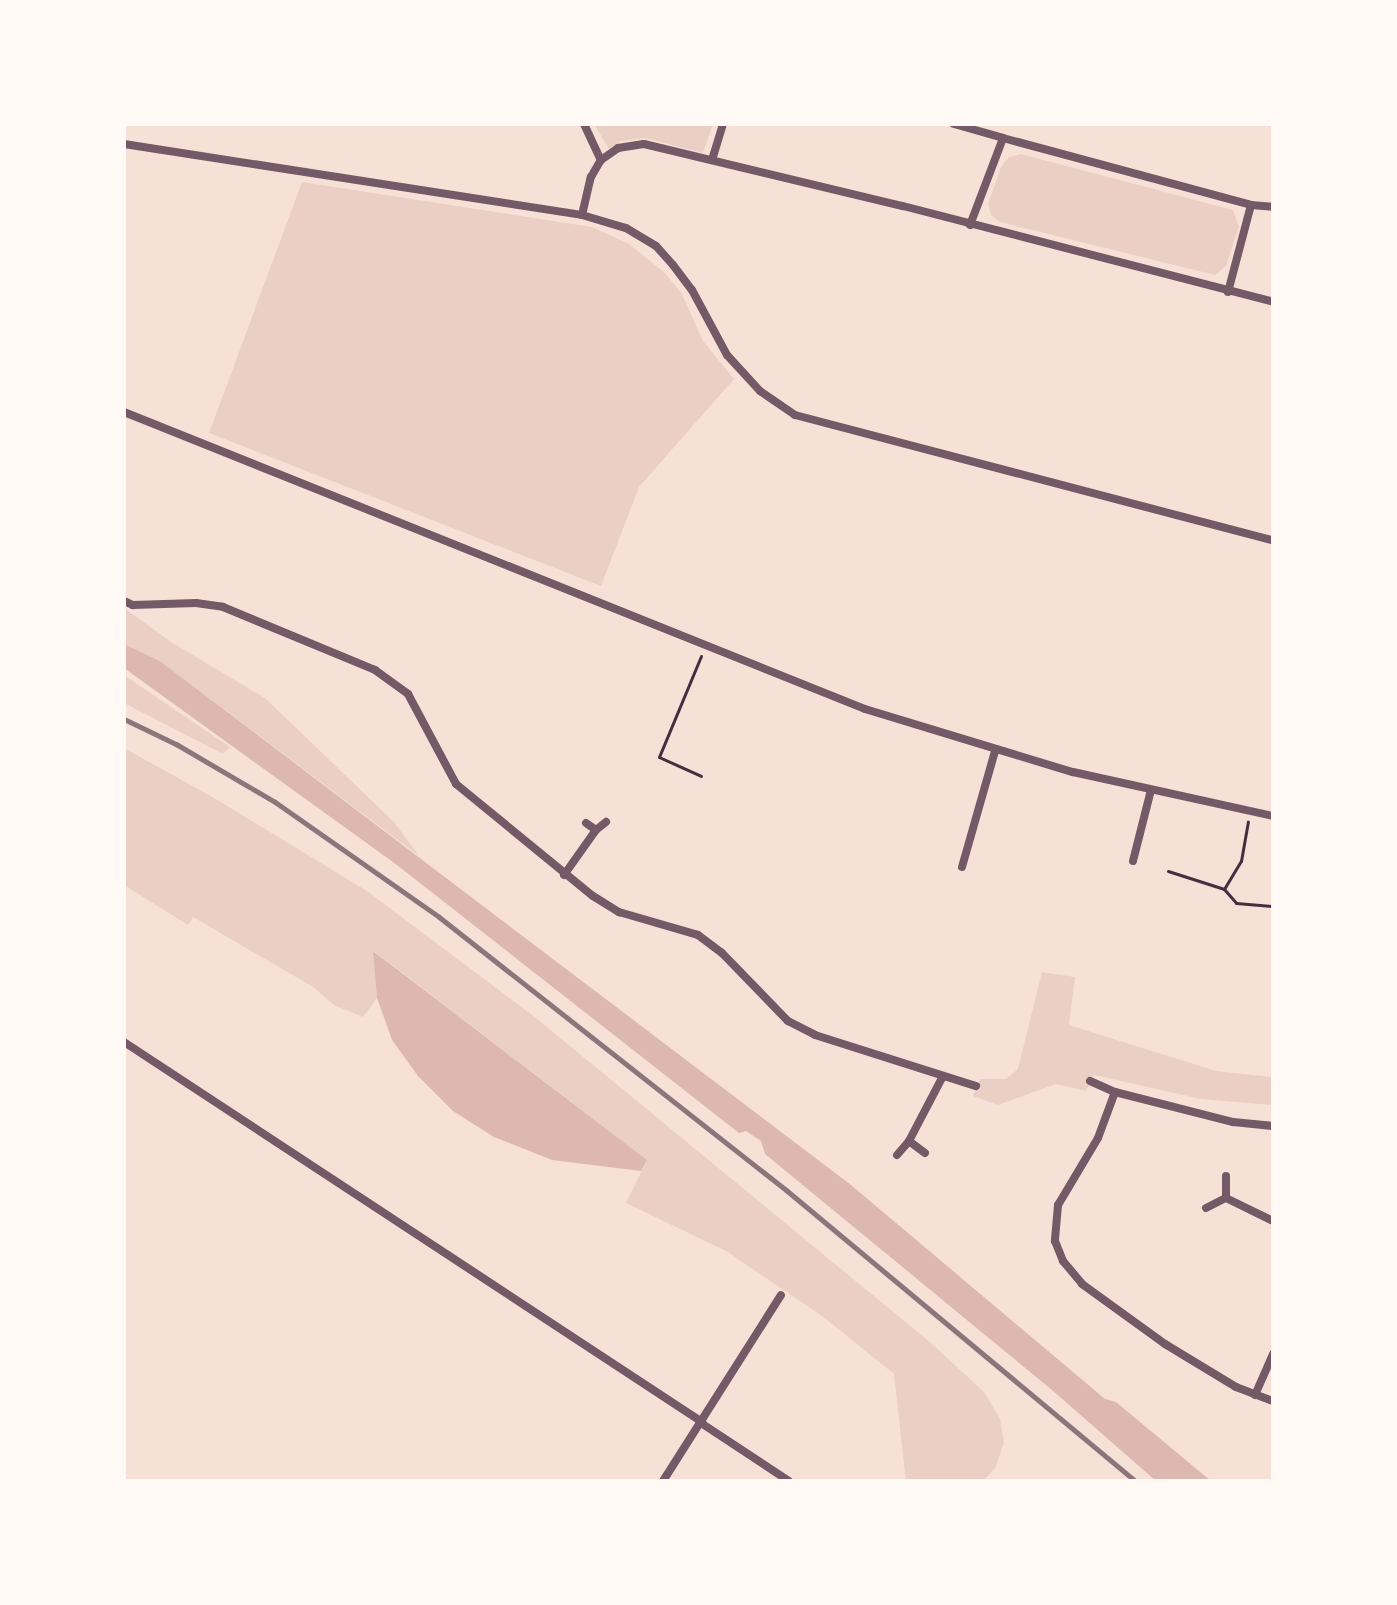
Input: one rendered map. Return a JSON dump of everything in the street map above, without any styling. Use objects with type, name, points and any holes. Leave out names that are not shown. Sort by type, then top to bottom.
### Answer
[{"type":"street","points":[[584,124],[601,160]]},
{"type":"street","points":[[712,160],[723,124]]},
{"type":"street","points":[[954,124],[1251,205],[1273,207]]},
{"type":"street","points":[[970,225],[1003,138]]},
{"type":"street","points":[[124,144],[582,215],[626,228],[656,246],[692,290],[727,355],[760,391],[795,415],[1273,540]]},
{"type":"street","points":[[582,215],[591,177],[601,160],[618,148],[644,144],[1273,302]]},
{"type":"street","points":[[1228,292],[1251,205]]},
{"type":"street","points":[[124,412],[865,709],[995,751],[1151,790],[1273,816]]},
{"type":"street","points":[[124,601],[133,605],[196,603],[223,607],[375,670],[413,700],[435,750],[456,784],[564,875],[619,912],[698,935],[722,953],[788,1021],[815,1035],[942,1078],[976,1086]]},
{"type":"street","points":[[962,867],[995,751]]},
{"type":"street","points":[[1133,861],[1151,790]]},
{"type":"street","points":[[564,875],[596,830],[606,822]]},
{"type":"street","points":[[586,823],[596,830]]},
{"type":"street","points":[[124,1042],[789,1481]]},
{"type":"street","points":[[897,1155],[909,1141],[942,1078]]},
{"type":"street","points":[[1090,1081],[1115,1092],[1233,1122],[1273,1126]]},
{"type":"street","points":[[1115,1092],[1098,1138],[1058,1205],[1055,1241],[1063,1261],[1082,1284],[1119,1313],[1236,1387],[1273,1401]]},
{"type":"street","points":[[909,1141],[925,1153]]},
{"type":"street","points":[[1226,1176],[1226,1198]]},
{"type":"street","points":[[1206,1208],[1226,1198]]},
{"type":"street","points":[[1226,1198],[1273,1221]]},
{"type":"street","points":[[663,1481],[781,1295]]},
{"type":"street","points":[[1255,1395],[1273,1354]]},
{"type":"path","points":[[701,776],[659,757],[705,645]]},
{"type":"path","points":[[1224,889],[1241,861],[1250,811]]},
{"type":"path","points":[[1168,871],[1224,889],[1236,903],[1273,906]]},
{"type":"shaded area","points":[[594,124],[713,124],[703,153],[645,138],[620,141],[609,149]]},
{"type":"shaded area","points":[[1021,154],[1233,210],[1239,227],[1226,266],[1215,275],[1000,222],[991,215],[988,204],[1001,167],[1009,157]]},
{"type":"shaded area","points":[[302,182],[592,227],[629,244],[665,273],[682,294],[703,341],[734,379],[639,487],[601,586],[209,433]]},
{"type":"shaded area","points":[[124,608],[171,642],[265,698],[394,822],[419,856],[160,661],[124,644]]},
{"type":"shaded area","points":[[124,644],[160,661],[851,1185],[1105,1399],[1116,1402],[1211,1481],[1156,1481],[1052,1390],[765,1154],[761,1141],[746,1131],[739,1133],[397,865],[124,668]]},
{"type":"shaded area","points":[[124,675],[230,747],[223,754],[124,703]]},
{"type":"shaded area","points":[[124,748],[214,798],[367,891],[536,1018],[931,1343],[984,1392],[1000,1419],[1004,1443],[995,1468],[983,1481],[906,1481],[894,1374],[822,1316],[726,1251],[626,1203],[647,1160],[374,951],[377,998],[363,1017],[334,1005],[313,987],[193,917],[188,925],[124,885]]},
{"type":"shaded area","points":[[373,951],[647,1160],[641,1171],[552,1160],[494,1137],[453,1111],[418,1076],[392,1040],[377,998]]},
{"type":"shaded area","points":[[1042,972],[1075,977],[1069,1025],[1216,1071],[1273,1077],[1273,1105],[1201,1099],[1094,1075],[1086,1091],[1056,1084],[998,1105],[973,1096],[980,1079],[1006,1079],[1018,1069]]},
{"type":"railway","points":[[124,719],[176,744],[275,802],[439,917],[786,1190],[1135,1481]]}]
